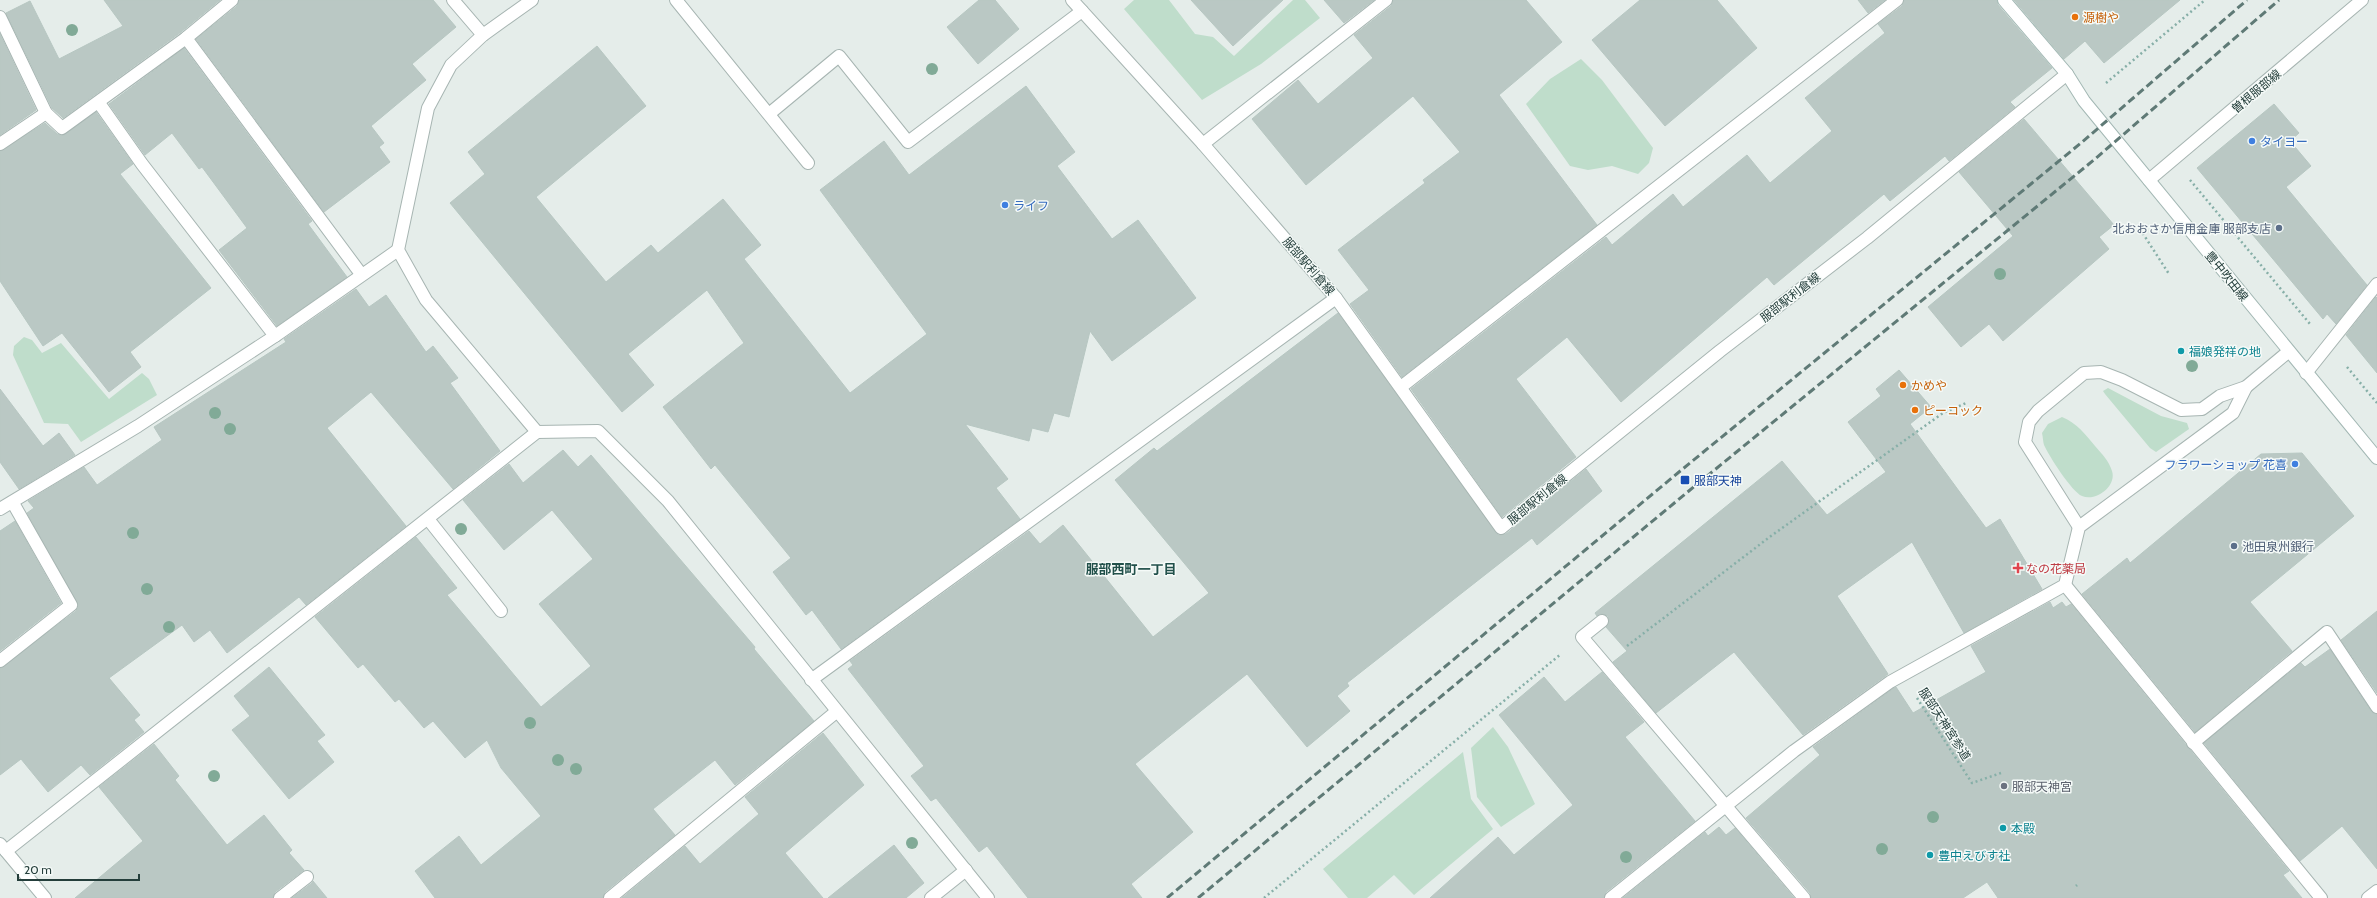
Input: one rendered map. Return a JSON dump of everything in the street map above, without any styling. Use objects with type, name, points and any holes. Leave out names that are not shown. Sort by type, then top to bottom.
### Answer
[{"type":"street","points":[[0,17],[46,113],[62,128],[99,103],[186,38],[232,0]]},
{"type":"street","points":[[453,0],[484,35]]},
{"type":"street","points":[[532,0],[484,35],[450,65],[428,108],[398,250],[426,300],[537,432]]},
{"type":"street","points":[[676,0],[808,163]]},
{"type":"street","name":"服部駅利倉線","points":[[1072,0],[1203,144],[1336,298],[1501,528],[1720,352],[1867,238],[2067,74]]},
{"type":"street","points":[[1203,144],[1386,0]]},
{"type":"street","points":[[1401,387],[1897,0]]},
{"type":"street","name":"豊中吹田線","points":[[2004,0],[2067,74],[2084,101],[2288,352],[2377,458]]},
{"type":"street","name":"曽根服部線","points":[[2149,180],[2362,0]]},
{"type":"street","points":[[768,114],[839,56],[908,142],[1082,11]]},
{"type":"street","points":[[186,38],[361,274]]},
{"type":"street","points":[[99,103],[142,164],[275,336]]},
{"type":"street","points":[[0,144],[46,113]]},
{"type":"street","points":[[0,510],[138,426],[275,336],[361,274],[398,250]]},
{"type":"street","points":[[2306,373],[2377,284]]},
{"type":"street","points":[[811,680],[1336,298]]},
{"type":"street","points":[[1611,898],[1794,751],[1902,675],[2065,585],[2079,527],[2233,413],[2246,388],[2288,352]]},
{"type":"street","points":[[2079,527],[2025,442],[2029,422],[2038,411],[2084,373],[2101,372],[2122,380],[2181,410],[2202,409],[2220,396],[2246,388]]},
{"type":"street","points":[[45,898],[3,847],[428,519],[537,432],[598,431],[668,501],[836,712],[988,898]]},
{"type":"street","points":[[0,661],[71,605],[13,502]]},
{"type":"street","points":[[428,519],[501,611]]},
{"type":"street","points":[[2065,585],[2321,898]]},
{"type":"street","points":[[1602,621],[1582,638],[1804,898]]},
{"type":"street","points":[[2193,743],[2327,632],[2377,706]]},
{"type":"street","points":[[610,898],[836,712]]},
{"type":"street","points":[[932,898],[966,870]]},
{"type":"street","points":[[280,898],[307,878]]},
{"type":"street","points":[[2368,898],[2377,891]]},
{"type":"path","points":[[2084,101],[2206,0]]},
{"type":"path","points":[[2173,160],[2377,403]]},
{"type":"path","points":[[2140,229],[2169,274]]},
{"type":"path","points":[[1606,666],[1624,648],[1771,536],[1943,413],[1966,403]]},
{"type":"path","points":[[1264,898],[1582,638]]},
{"type":"path","name":"服部天神宮参道","points":[[1902,675],[1972,783],[2000,773]]},
{"type":"green space","points":[[1134,0],[1169,0],[1195,34],[1213,37],[1234,56],[1293,0],[1305,0],[1320,18],[1261,64],[1202,100],[1124,9]]},
{"type":"green space","points":[[1581,59],[1602,80],[1653,148],[1649,163],[1638,174],[1612,166],[1588,170],[1570,166],[1526,104],[1550,79]]},
{"type":"green space","points":[[24,337],[32,340],[42,353],[61,343],[109,399],[142,373],[149,379],[157,395],[81,442],[68,424],[44,423],[13,355],[14,346]]},
{"type":"green space","points":[[2108,388],[2161,416],[2187,423],[2189,429],[2156,452],[2150,448],[2105,394],[2103,391]]},
{"type":"green space","points":[[2062,417],[2072,422],[2080,429],[2103,455],[2111,467],[2113,477],[2111,482],[2099,495],[2088,497],[2082,496],[2078,493],[2061,473],[2044,445],[2042,433],[2048,424]]},
{"type":"green space","points":[[1493,727],[1508,747],[1535,804],[1501,827],[1477,797],[1471,748]]},
{"type":"green space","points":[[1463,752],[1471,799],[1493,829],[1414,895],[1394,875],[1367,898],[1348,898],[1323,869]]},
{"type":"building","points":[[104,0],[220,0],[181,32],[63,118],[52,108],[6,13],[30,1],[59,59],[123,26]]},
{"type":"building","points":[[239,0],[433,0],[456,27],[412,64],[426,80],[371,126],[384,143],[379,147],[390,162],[324,212],[196,39],[237,6]]},
{"type":"building","points":[[979,0],[995,0],[1019,29],[978,64],[947,27]]},
{"type":"building","points":[[1191,0],[1283,0],[1233,46]]},
{"type":"building","points":[[1324,0],[1374,0],[1344,23]]},
{"type":"building","points":[[1393,0],[1526,0],[1562,42],[1499,95],[1597,225],[1402,377],[1350,304],[1369,290],[1338,250],[1425,183],[1423,180],[1460,152],[1413,96],[1306,185],[1252,119],[1298,80],[1318,104],[1373,58],[1354,35],[1391,6]]},
{"type":"building","points":[[1640,0],[1717,0],[1757,48],[1665,126],[1592,40]]},
{"type":"building","points":[[1858,0],[1885,0],[1868,13]]},
{"type":"building","points":[[1904,0],[1997,0],[1998,5],[2052,68],[2010,102],[2015,107],[1949,161],[1945,156],[1890,201],[1884,194],[1774,285],[1767,277],[1621,402],[1567,337],[1516,379],[1576,457],[1502,517],[1411,389],[1606,237],[1612,245],[1673,194],[1683,207],[1747,155],[1770,183],[1832,131],[1805,98],[1885,33],[1878,24],[1902,6]]},
{"type":"building","points":[[2014,0],[2180,0],[2104,63],[2085,41],[2064,59]]},
{"type":"building","points":[[0,34],[36,110],[0,135]]},
{"type":"building","points":[[597,46],[646,106],[536,197],[606,282],[651,245],[658,253],[723,199],[761,245],[744,259],[850,393],[927,334],[820,190],[884,141],[909,175],[1026,86],[1075,152],[1057,166],[1112,239],[1138,220],[1196,298],[1112,361],[1090,331],[1069,417],[1054,413],[1048,432],[1032,428],[1029,441],[965,424],[1008,479],[996,488],[1020,519],[841,649],[812,610],[806,615],[773,572],[791,558],[715,465],[711,469],[663,407],[744,343],[707,290],[628,354],[654,385],[622,412],[450,203],[485,174],[468,152]]},
{"type":"building","points":[[184,48],[312,221],[308,224],[347,277],[277,326],[219,250],[247,228],[202,167],[199,169],[172,133],[145,155],[109,104]]},
{"type":"building","points":[[2274,104],[2299,133],[2290,141],[2311,166],[2286,187],[2367,285],[2336,324],[2327,314],[2323,319],[2197,168]]},
{"type":"building","points":[[96,112],[133,164],[120,174],[211,288],[130,352],[141,367],[109,392],[62,333],[43,346],[0,281],[0,151],[45,123],[57,134],[64,135]]},
{"type":"building","points":[[2024,119],[2114,225],[2099,237],[2109,249],[2003,341],[1989,324],[1961,347],[1928,307],[2013,236],[1959,172]]},
{"type":"building","points":[[356,289],[369,307],[386,295],[426,352],[433,346],[458,378],[450,383],[500,451],[453,489],[371,392],[327,428],[406,526],[306,605],[299,597],[227,653],[210,630],[194,642],[182,625],[109,678],[140,715],[134,720],[144,732],[90,775],[81,765],[48,792],[21,759],[0,775],[0,668],[76,611],[78,605],[27,513],[34,508],[28,501],[84,467],[97,485],[162,440],[154,427],[286,342],[284,339]]},
{"type":"building","points":[[2376,297],[2377,298],[2377,373],[2346,335]]},
{"type":"building","points":[[1338,313],[1498,535],[1506,534],[1586,469],[1602,491],[1537,545],[1532,538],[1347,683],[1349,686],[1337,696],[1350,711],[1307,747],[1247,674],[1135,764],[1193,832],[1131,884],[1142,898],[1028,898],[987,846],[979,852],[936,798],[931,801],[911,776],[924,766],[848,669],[853,665],[850,661],[1029,531],[1040,544],[1063,525],[1153,637],[1209,593],[1115,480],[1154,448],[1157,451]]},
{"type":"building","points":[[1899,370],[1931,407],[1910,424],[1986,528],[2000,519],[2042,589],[1964,633],[1912,542],[1837,596],[1888,674],[1803,735],[1734,652],[1656,713],[1613,662],[1627,651],[1606,627],[1609,620],[1608,616],[1601,614],[1597,616],[1595,613],[1782,461],[1827,515],[1886,472],[1848,422],[1881,396],[1876,389]]},
{"type":"building","points":[[0,389],[43,446],[59,433],[75,455],[19,489],[0,462]]},
{"type":"building","points":[[563,450],[578,467],[591,455],[755,647],[754,649],[814,721],[735,785],[715,760],[653,809],[675,835],[605,892],[603,898],[435,898],[415,871],[459,836],[481,865],[541,816],[501,768],[487,740],[465,758],[433,721],[424,728],[399,699],[395,702],[363,664],[358,668],[315,617],[416,537],[457,588],[447,595],[541,707],[591,666],[539,604],[593,559],[552,510],[504,550],[463,500],[509,464],[523,483]]},
{"type":"building","points":[[2302,453],[2354,516],[2250,602],[2292,651],[2195,732],[2082,594],[2127,558],[2130,563],[2261,454]]},
{"type":"building","points":[[15,521],[61,603],[0,651],[0,531]]},
{"type":"building","points":[[2050,602],[2053,608],[2062,602],[2066,607],[2071,604],[2289,871],[2283,875],[2302,898],[1998,898],[1987,882],[1963,898],[1811,898],[1810,893],[1746,818],[1820,755],[1813,747],[1894,688],[1896,687],[1913,713],[1986,672],[1971,646]]},
{"type":"building","points":[[2377,611],[2377,693],[2341,640]]},
{"type":"building","points":[[2330,649],[2371,711],[2377,714],[2377,869],[2342,826],[2300,861],[2204,743],[2301,663],[2305,667]]},
{"type":"building","points":[[269,667],[325,735],[317,741],[334,762],[289,799],[232,730],[250,716],[234,696]]},
{"type":"building","points":[[1602,672],[1644,722],[1625,737],[1695,821],[1606,892],[1604,898],[1430,898],[1498,837],[1514,855],[1573,805],[1499,715],[1544,677],[1565,702]]},
{"type":"building","points":[[823,733],[864,785],[785,853],[823,898],[622,898],[685,846],[700,864],[759,814],[745,797]]},
{"type":"building","points":[[154,744],[179,776],[175,780],[227,845],[264,815],[292,850],[289,853],[304,870],[275,892],[273,898],[75,898],[143,841],[99,787]]},
{"type":"building","points":[[1719,827],[1726,835],[1735,828],[1794,898],[1623,898],[1705,832],[1708,836]]},
{"type":"building","points":[[894,845],[924,883],[906,898],[828,898]]},
{"type":"building","points":[[313,881],[327,898],[292,898],[312,883]]},
{"type":"railway","points":[[1167,898],[1679,472],[2081,143],[2247,0]]},
{"type":"railway","points":[[1198,898],[1690,490],[2095,159],[2279,0]]},
{"type":"place","name":"源樹や","points":[[2075,17]]},
{"type":"place","name":"タイヨー","points":[[2252,141]]},
{"type":"place","name":"ライフ","points":[[1005,205]]},
{"type":"place","name":"北おおさか信用金庫 服部支店","points":[[2279,228]]},
{"type":"place","name":"福娘発祥の地","points":[[2181,351]]},
{"type":"place","name":"かめや","points":[[1903,385]]},
{"type":"place","name":"ピーコック","points":[[1915,410]]},
{"type":"place","name":"フラワーショップ 花喜","points":[[2295,464]]},
{"type":"place","name":"服部天神","points":[[1685,480]]},
{"type":"place","name":"池田泉州銀行","points":[[2234,546]]},
{"type":"place","name":"なの花薬局","points":[[2018,568]]},
{"type":"place","name":"服部天神宮","points":[[2004,786]]},
{"type":"place","name":"本殿","points":[[2003,828]]},
{"type":"place","name":"豊中えびす社","points":[[1930,855]]},
{"type":"district","name":"服部西町一丁目","points":[[1131,569]]}]
